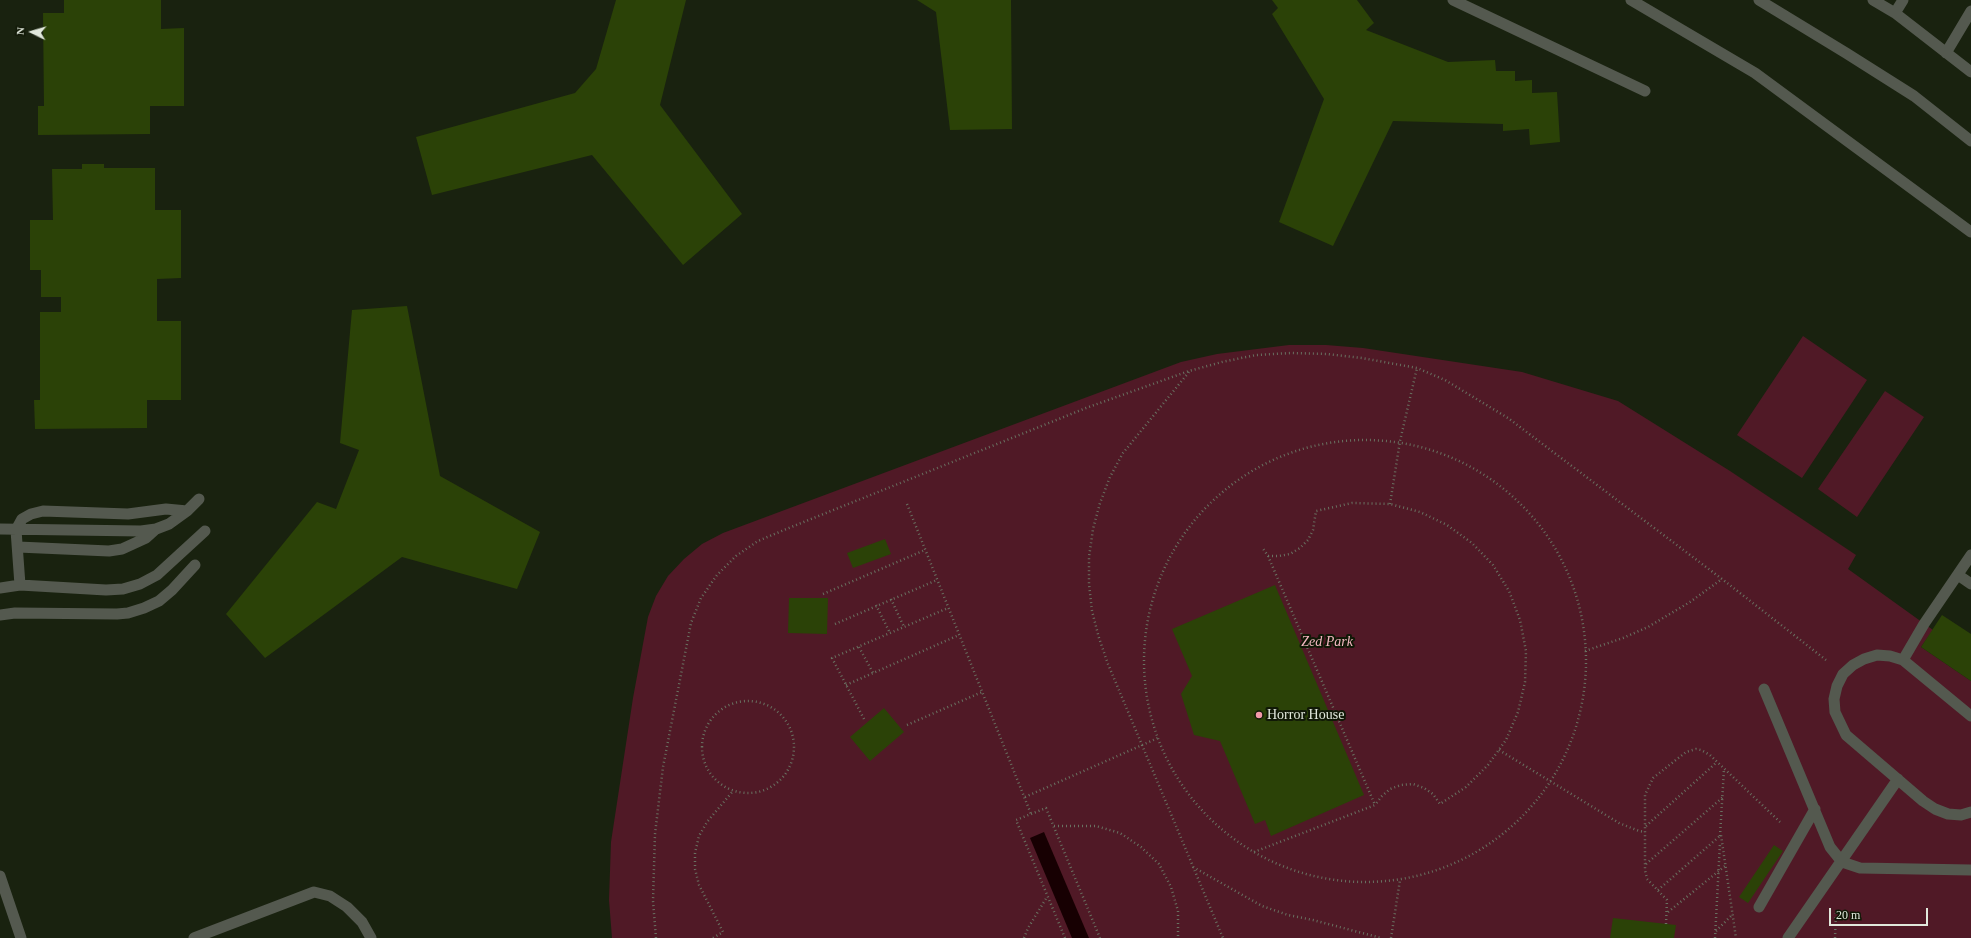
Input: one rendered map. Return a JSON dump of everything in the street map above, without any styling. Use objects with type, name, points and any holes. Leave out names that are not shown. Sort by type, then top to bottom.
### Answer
[{"type":"street","points":[[1453,0],[1645,91]]},
{"type":"street","points":[[1631,0],[1754,73],[1971,232]]},
{"type":"street","points":[[1759,0],[1914,96],[1971,141]]},
{"type":"street","points":[[1873,0],[1895,13],[1971,72]]},
{"type":"street","points":[[1895,13],[1903,0]]},
{"type":"street","points":[[1946,53],[1971,11]]},
{"type":"street","points":[[0,529],[141,531],[156,529],[169,524],[187,511],[199,499]]},
{"type":"street","points":[[20,585],[16,530],[22,519],[31,514],[43,511],[128,514],[166,510],[187,511]]},
{"type":"street","points":[[18,547],[109,551],[122,549],[146,538],[156,529]]},
{"type":"street","points":[[0,588],[20,585],[106,590],[123,589],[140,584],[157,576],[205,531]]},
{"type":"street","points":[[1903,660],[1924,624],[1971,555]]},
{"type":"street","points":[[0,615],[15,613],[128,613],[159,601],[172,590],[194,565]]},
{"type":"street","points":[[1958,575],[1971,584]]},
{"type":"street","points":[[1971,716],[1903,660],[1890,656],[1877,655],[1864,658],[1853,665],[1843,674],[1837,686],[1834,699],[1834,712],[1846,735],[1898,779],[1935,809],[1948,814],[1971,812]]},
{"type":"street","points":[[1764,689],[1830,847],[1842,862],[1860,868],[1971,870]]},
{"type":"street","points":[[1788,938],[1898,779]]},
{"type":"street","points":[[1760,907],[1815,809]]},
{"type":"street","points":[[0,876],[20,938]]},
{"type":"street","points":[[194,938],[314,892],[330,896],[347,907],[362,922],[371,938]]},
{"type":"path","points":[[656,938],[653,901],[655,849],[663,767],[691,623],[701,598],[717,575],[736,556],[758,541],[1086,408],[1190,371],[1222,362],[1256,355],[1292,353],[1362,358],[1417,368],[1445,380],[1508,418],[1722,579],[1843,674]]},
{"type":"path","points":[[1390,504],[1400,441],[1417,368]]},
{"type":"path","points":[[1190,371],[1123,453],[1110,477],[1100,503],[1093,529],[1089,557],[1089,584],[1092,611],[1099,638],[1142,746],[1223,938]]},
{"type":"path","points":[[1356,439],[1400,441],[1447,454],[1492,478],[1530,513],[1560,555],[1579,603],[1585,651],[1584,695],[1574,735],[1550,782],[1533,805],[1505,832],[1473,854],[1437,871],[1400,880],[1362,883],[1324,879],[1288,869],[1254,853],[1223,831],[1196,804],[1174,773],[1158,738],[1148,698],[1145,656],[1149,615],[1162,575],[1182,538],[1208,506],[1239,478],[1275,458],[1308,447],[1356,439]]},
{"type":"path","points":[[1254,853],[1375,805],[1390,789],[1401,785],[1413,784],[1424,788],[1433,794],[1440,804],[1466,787],[1488,765],[1506,740],[1518,712],[1525,682],[1526,650],[1520,620],[1509,592],[1493,565],[1472,543],[1447,524],[1420,512],[1390,504],[1352,503],[1316,511],[1313,530],[1300,548],[1279,556],[1268,556]]},
{"type":"path","points":[[907,504],[1032,814]]},
{"type":"path","points":[[1262,547],[1268,556],[1375,805]]},
{"type":"path","points":[[823,594],[925,550]]},
{"type":"path","points":[[1585,651],[1623,638],[1648,627],[1690,602],[1722,579]]},
{"type":"path","points":[[835,624],[876,605],[938,580]]},
{"type":"path","points":[[891,599],[904,627]]},
{"type":"path","points":[[876,605],[890,633]]},
{"type":"path","points":[[864,720],[832,658],[948,608]]},
{"type":"path","points":[[846,685],[959,635]]},
{"type":"path","points":[[860,647],[873,673]]},
{"type":"path","points":[[907,725],[982,692]]},
{"type":"path","points":[[749,701],[763,703],[776,710],[786,720],[792,733],[794,747],[791,761],[785,774],[774,784],[762,791],[748,793],[734,791],[720,784],[710,774],[704,761],[702,747],[704,732],[711,720],[722,709],[734,703],[749,701]]},
{"type":"path","points":[[1025,797],[1158,738]]},
{"type":"path","points":[[1666,924],[1667,900],[1646,876],[1645,795],[1652,778],[1682,755],[1696,749],[1706,752],[1798,839]]},
{"type":"path","points":[[1499,750],[1625,826],[1638,832],[1645,832]]},
{"type":"path","points":[[1646,826],[1717,762]]},
{"type":"path","points":[[1715,938],[1720,871],[1720,835],[1724,769]]},
{"type":"path","points":[[713,938],[723,932],[699,885],[695,869],[695,853],[699,836],[707,822],[734,791]]},
{"type":"path","points":[[1646,865],[1723,797]]},
{"type":"path","points":[[1064,938],[1016,820],[1046,808],[1100,938]]},
{"type":"path","points":[[1054,826],[1070,824],[1096,826],[1120,833],[1141,847],[1159,864],[1172,887],[1178,911],[1178,938]]},
{"type":"path","points":[[1720,835],[1736,938]]},
{"type":"path","points":[[1658,890],[1720,835]]},
{"type":"path","points":[[1193,866],[1262,906],[1288,915],[1381,938]]},
{"type":"path","points":[[1667,913],[1726,866]]},
{"type":"path","points":[[1391,938],[1400,880]]},
{"type":"path","points":[[1024,938],[1028,928],[1047,896]]},
{"type":"path","points":[[1715,931],[1733,914]]},
{"type":"green space","points":[[1803,336],[1867,380],[1802,478],[1737,435]]},
{"type":"green space","name":"Zed Park","points":[[1289,345],[1326,345],[1363,348],[1522,372],[1618,401],[1730,471],[1856,555],[1848,569],[1933,630],[1921,647],[1971,681],[1971,938],[612,938],[609,900],[611,842],[633,698],[648,617],[656,596],[668,576],[684,559],[702,544],[723,533],[1181,362],[1217,354]]},
{"type":"green space","points":[[1885,391],[1924,417],[1857,517],[1818,489]]},
{"type":"shaded area","points":[[1044,832],[1089,938],[1072,938],[1030,838]]},
{"type":"building","points":[[64,0],[161,0],[161,29],[184,28],[184,106],[150,106],[150,134],[38,135],[38,106],[44,106],[43,13],[64,13]]},
{"type":"building","points":[[616,0],[686,0],[660,105],[742,214],[683,265],[592,155],[432,195],[416,137],[575,93],[596,69]]},
{"type":"building","points":[[917,0],[1011,0],[1012,129],[950,130],[936,12]]},
{"type":"building","points":[[1272,0],[1357,0],[1374,23],[1366,30],[1448,62],[1495,60],[1496,71],[1515,71],[1515,81],[1532,80],[1532,93],[1557,92],[1560,142],[1530,145],[1529,129],[1503,131],[1503,124],[1393,121],[1333,246],[1279,222],[1324,99],[1272,14],[1278,8]]},
{"type":"building","points":[[82,164],[104,164],[104,168],[155,168],[155,210],[181,210],[181,278],[157,279],[157,321],[181,321],[181,400],[147,400],[147,428],[35,429],[34,400],[40,400],[40,312],[61,312],[61,297],[41,297],[41,270],[30,270],[30,220],[53,220],[52,169],[82,169]]},
{"type":"building","points":[[407,306],[440,476],[540,532],[517,589],[402,557],[265,658],[226,614],[317,502],[336,509],[359,450],[340,443],[352,310]]},
{"type":"building","points":[[885,539],[891,554],[853,568],[847,553]]},
{"type":"building","name":"Horror House","points":[[1275,585],[1364,795],[1271,836],[1265,820],[1255,824],[1220,741],[1194,735],[1181,694],[1192,676],[1172,629]]},
{"type":"building","points":[[789,598],[828,598],[827,634],[788,633]]},
{"type":"building","points":[[1942,615],[1971,634],[1971,681],[1921,647]]},
{"type":"building","points":[[884,708],[904,732],[870,761],[850,737]]},
{"type":"building","points":[[1774,845],[1783,851],[1748,903],[1739,897]]},
{"type":"building","points":[[1613,918],[1676,925],[1674,938],[1610,938]]},
{"type":"place","name":"Horror House","points":[[1259,715]]}]
